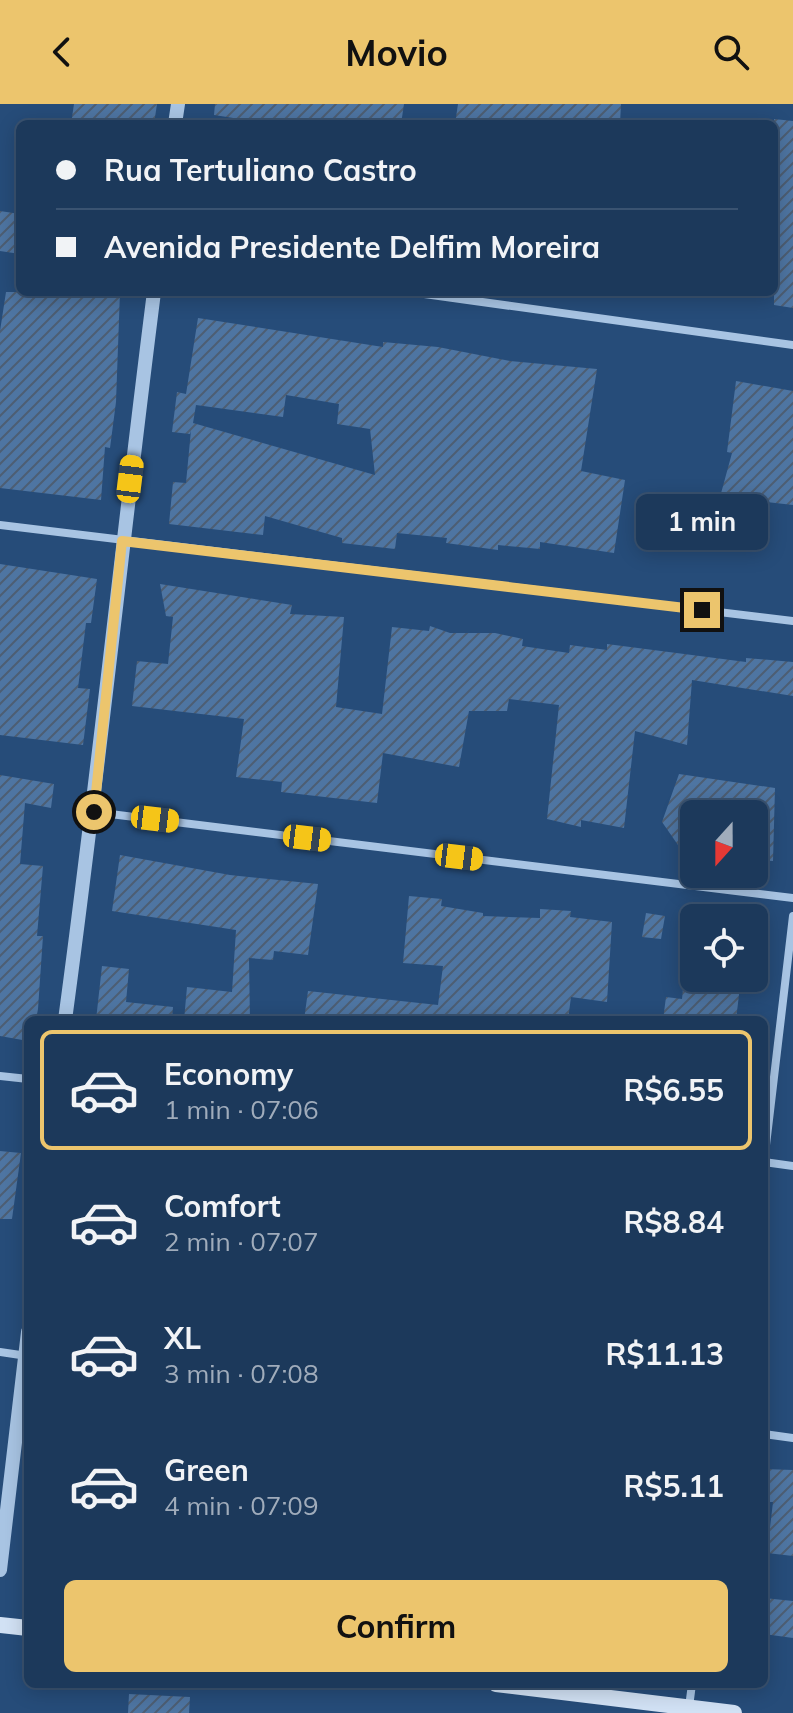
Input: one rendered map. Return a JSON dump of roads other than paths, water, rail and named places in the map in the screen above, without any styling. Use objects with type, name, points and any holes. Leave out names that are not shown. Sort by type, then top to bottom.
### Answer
[{"type":"main road","points":[[0,1625],[24,1628]]},
{"type":"main road","points":[[526,1688],[688,1710],[734,1713]]},
{"type":"street","points":[[66,1016],[94,812],[122,541],[153,296]]},
{"type":"street","points":[[439,296],[793,345]]},
{"type":"street","points":[[0,525],[793,621]]},
{"type":"street","points":[[94,812],[793,898]]},
{"type":"street","points":[[768,1128],[793,916]]},
{"type":"street","points":[[0,1076],[24,1079]]},
{"type":"street","points":[[768,1163],[793,1166]]},
{"type":"street","points":[[0,1352],[24,1356]]},
{"type":"street","points":[[0,1570],[24,1380]]},
{"type":"street","points":[[768,1435],[793,1438]]},
{"type":"street","points":[[688,1710],[691,1688]]}]
